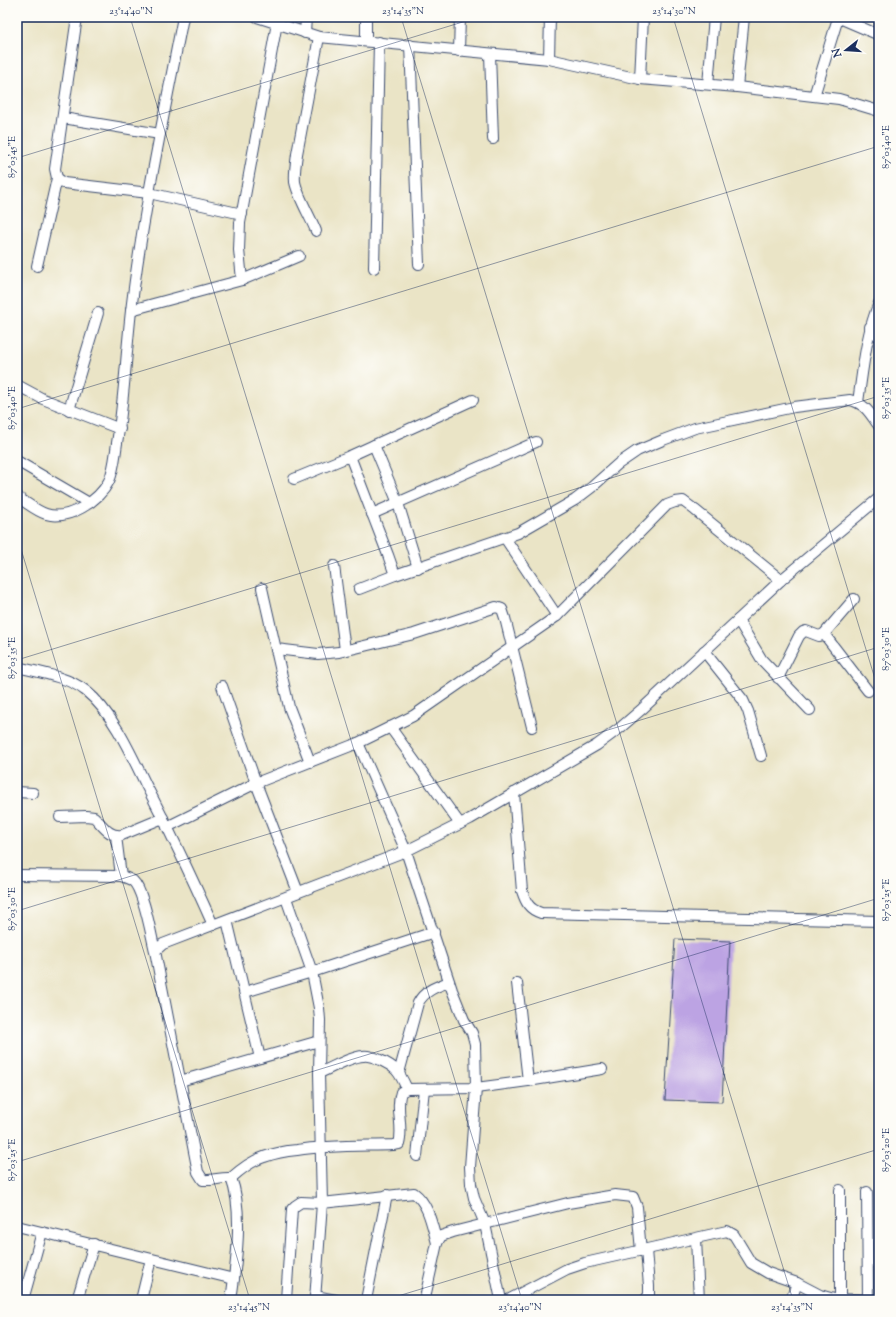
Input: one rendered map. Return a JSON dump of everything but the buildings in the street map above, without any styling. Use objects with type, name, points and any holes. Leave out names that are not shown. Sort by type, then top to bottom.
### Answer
[{"type":"street","points":[[38,266],[57,178],[55,170],[77,17]]},
{"type":"street","points":[[17,497],[46,514],[58,515],[70,513],[89,503],[101,492],[109,481],[113,468],[120,429],[131,310],[149,193],[183,17]]},
{"type":"street","points":[[257,17],[319,37],[549,59],[640,79],[708,84],[839,99],[879,111]]},
{"type":"street","points":[[305,33],[306,17]]},
{"type":"street","points":[[366,17],[366,41]]},
{"type":"street","points":[[459,51],[460,17]]},
{"type":"street","points":[[549,59],[550,17]]},
{"type":"street","points":[[640,79],[643,17]]},
{"type":"street","points":[[708,84],[714,17]]},
{"type":"street","points":[[737,87],[744,17]]},
{"type":"street","points":[[814,96],[838,17],[861,22],[879,35]]},
{"type":"street","points":[[242,280],[239,250],[242,214],[277,23]]},
{"type":"street","points":[[316,231],[295,182],[295,172],[298,146],[319,37]]},
{"type":"street","points":[[374,268],[379,42]]},
{"type":"street","points":[[410,45],[419,264]]},
{"type":"street","points":[[490,54],[493,139]]},
{"type":"street","points":[[63,118],[160,134]]},
{"type":"street","points":[[57,178],[64,183],[149,193],[242,214]]},
{"type":"street","points":[[131,310],[242,280],[299,256]]},
{"type":"street","points":[[858,402],[870,328],[879,303]]},
{"type":"street","points":[[69,410],[98,313]]},
{"type":"street","points":[[870,328],[879,338]]},
{"type":"street","points":[[17,385],[43,399],[120,429]]},
{"type":"street","points":[[294,480],[473,400]]},
{"type":"street","points":[[359,589],[395,575],[505,538],[532,526],[575,500],[618,464],[637,451],[695,428],[794,407],[850,400],[858,402],[864,406],[879,426]]},
{"type":"street","points":[[372,514],[536,442]]},
{"type":"street","points":[[374,445],[398,503],[418,568]]},
{"type":"street","points":[[350,456],[395,575]]},
{"type":"street","points":[[17,461],[89,503]]},
{"type":"street","points":[[155,951],[163,944],[406,851],[460,824],[597,745],[620,728],[781,580],[879,498]]},
{"type":"street","points":[[60,817],[94,817],[109,833],[116,836],[122,835],[165,822],[256,783],[358,743],[413,716],[557,616],[667,505],[675,502],[683,501],[781,580]]},
{"type":"street","points":[[505,538],[557,616]]},
{"type":"street","points":[[334,566],[345,650]]},
{"type":"street","points":[[262,588],[289,707],[310,762]]},
{"type":"street","points":[[778,678],[799,636],[806,631],[819,636],[824,634],[854,599]]},
{"type":"street","points":[[276,649],[318,654],[345,650],[414,634],[496,607],[502,609],[505,618],[532,727]]},
{"type":"street","points":[[738,620],[762,660],[810,710]]},
{"type":"street","points":[[824,634],[868,691]]},
{"type":"street","points":[[704,651],[743,700],[748,711],[761,756]]},
{"type":"street","points":[[17,667],[71,682],[85,690],[99,703],[114,724],[133,759],[214,925]]},
{"type":"street","points":[[222,686],[256,783],[298,892]]},
{"type":"street","points":[[390,727],[460,824]]},
{"type":"street","points":[[358,743],[406,851],[458,1008],[472,1033],[476,1044],[476,1088],[470,1167],[471,1184],[474,1198],[485,1224],[501,1300]]},
{"type":"street","points":[[17,792],[33,793]]},
{"type":"street","points":[[514,793],[522,891],[527,904],[533,910],[541,913],[879,921]]},
{"type":"street","points":[[116,836],[121,876]]},
{"type":"street","points":[[17,875],[121,876],[133,881],[144,905],[155,951],[198,1172],[203,1180],[210,1181],[223,1177],[231,1178],[242,1169],[264,1157],[277,1153],[321,1146],[399,1144],[402,1136],[399,1099],[401,1092],[407,1089],[476,1088],[602,1069]]},
{"type":"street","points":[[286,898],[312,972],[320,1020],[319,1073],[322,1203],[315,1298],[336,1300]]},
{"type":"street","points":[[228,920],[260,1058]]},
{"type":"street","points":[[245,992],[312,972],[434,932]]},
{"type":"street","points":[[399,1073],[418,1003],[422,996],[428,991],[449,982]]},
{"type":"street","points":[[517,983],[528,1081]]},
{"type":"street","points":[[180,1081],[319,1041]]},
{"type":"street","points":[[319,1073],[353,1059],[370,1055],[392,1066],[399,1073],[407,1089]]},
{"type":"street","points":[[417,1156],[424,1089]]},
{"type":"street","points":[[231,1178],[237,1200],[238,1215],[234,1279],[231,1300]]},
{"type":"street","points":[[840,1190],[840,1299]]},
{"type":"street","points":[[867,1192],[868,1300]]},
{"type":"street","points":[[286,1300],[292,1209],[301,1202],[322,1203],[414,1193],[420,1198],[427,1209],[437,1243]]},
{"type":"street","points":[[366,1300],[387,1195]]},
{"type":"street","points":[[424,1300],[437,1243],[441,1236],[568,1203],[615,1196],[633,1197],[636,1206],[649,1286],[649,1294],[645,1300]]},
{"type":"street","points":[[17,1226],[234,1279]]},
{"type":"street","points":[[508,1300],[567,1269],[591,1261],[727,1231],[734,1235],[751,1263],[768,1273],[797,1283],[820,1295],[840,1299],[879,1300]]},
{"type":"street","points":[[23,1300],[42,1232]]},
{"type":"street","points":[[696,1238],[699,1300]]},
{"type":"street","points":[[77,1300],[94,1244]]},
{"type":"street","points":[[141,1300],[151,1259]]},
{"type":"street","points":[[791,1300],[797,1283]]}]
